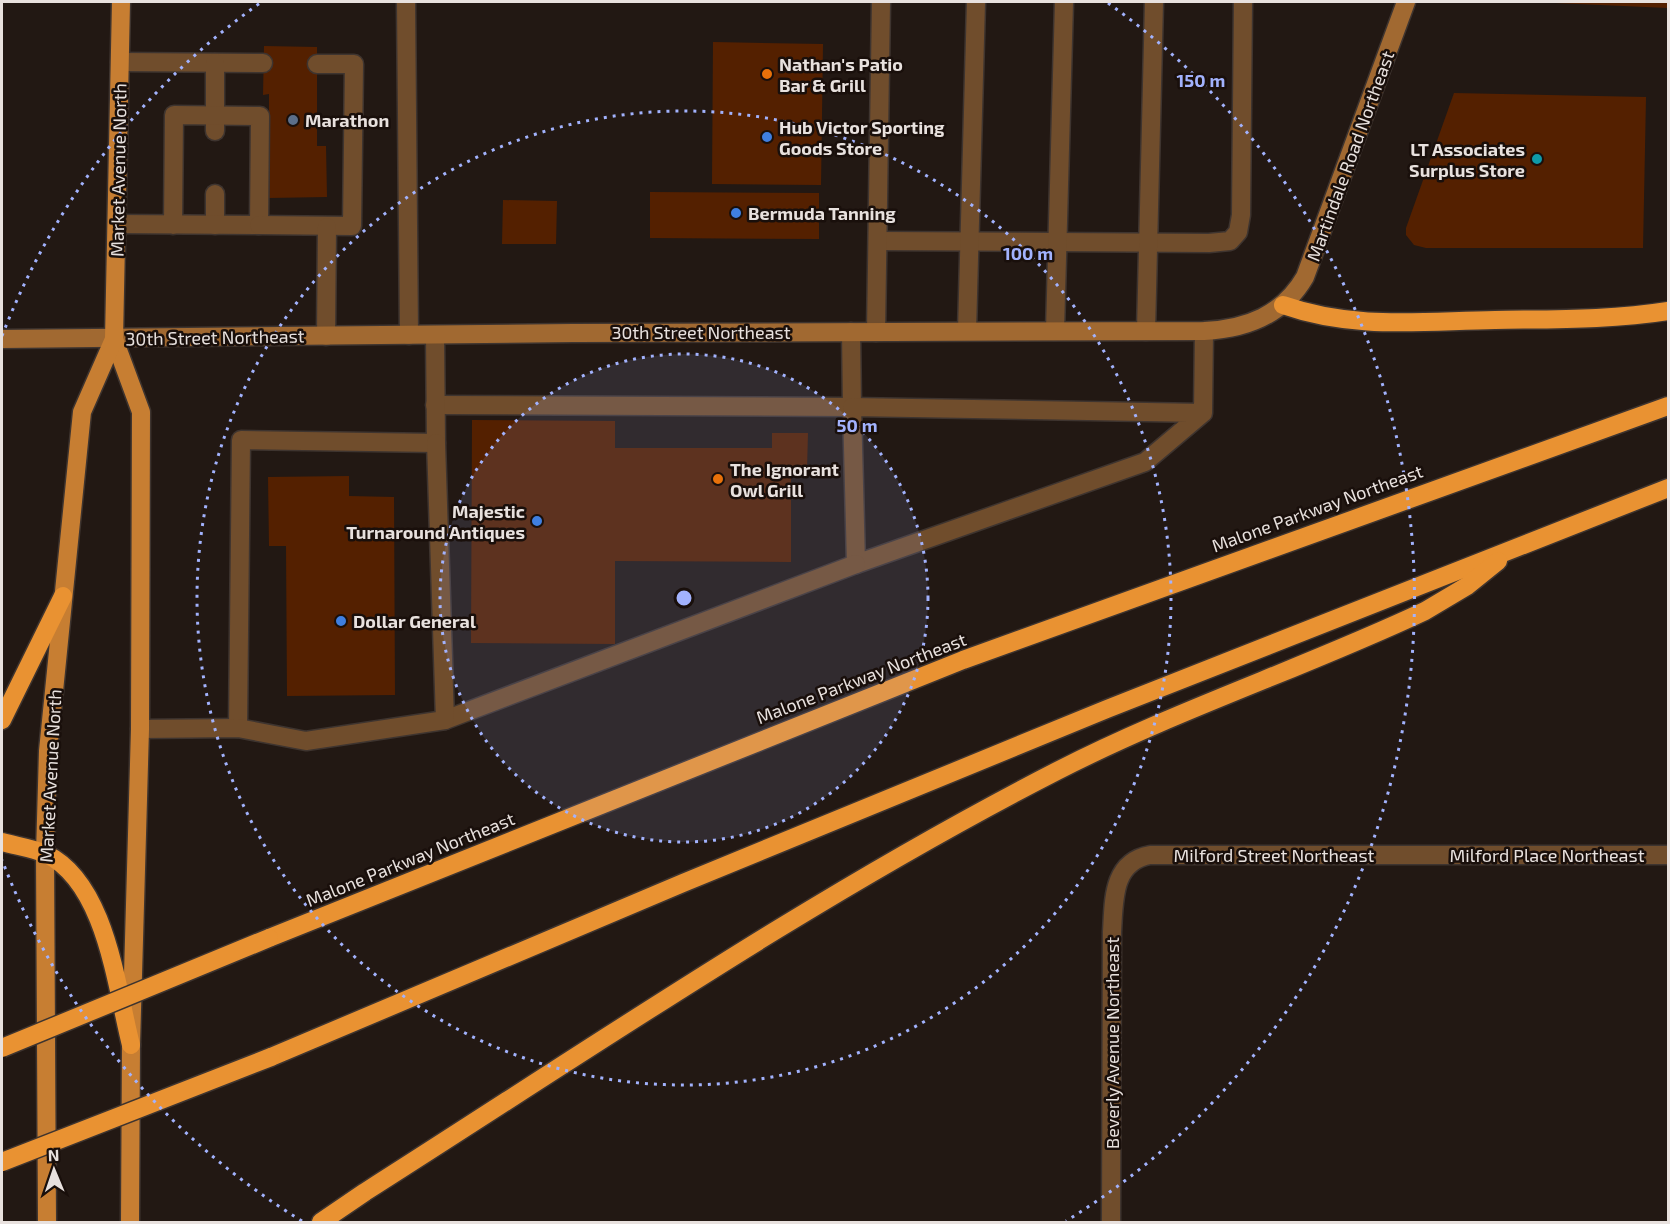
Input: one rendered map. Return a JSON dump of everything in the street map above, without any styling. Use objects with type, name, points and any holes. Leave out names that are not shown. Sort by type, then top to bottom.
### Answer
[{"type":"highway","points":[[1283,305],[1323,318],[1354,322],[1590,318],[1668,311]]},
{"type":"highway","name":"Malone Parkway Northeast","points":[[2,1048],[269,938],[963,660],[1668,406]]},
{"type":"highway","points":[[2,1162],[271,1057],[976,763],[1668,488]]},
{"type":"highway","points":[[321,1222],[759,942],[945,831],[1137,732],[1425,611],[1467,586],[1507,552]]},
{"type":"highway","points":[[2,720],[63,596]]},
{"type":"highway","points":[[2,842],[45,854],[62,866],[87,892],[101,924],[131,1045]]},
{"type":"main road","name":"Market Avenue North","points":[[121,2],[114,339],[141,412],[140,729],[131,1045],[130,1222]]},
{"type":"main road","name":"Martindale Road Northeast","points":[[1283,305],[1299,287],[1314,255],[1406,2]]},
{"type":"main road","name":"30th Street Northeast","points":[[2,339],[1204,331],[1232,328],[1256,321],[1283,305]]},
{"type":"main road","name":"Market Avenue North","points":[[47,1222],[45,854],[48,751],[82,412],[114,339]]},
{"type":"street","points":[[406,2],[409,335]]},
{"type":"street","points":[[876,332],[881,2]]},
{"type":"street","points":[[968,332],[976,2]]},
{"type":"street","points":[[1055,331],[1064,2]]},
{"type":"street","points":[[1146,331],[1154,2]]},
{"type":"street","points":[[878,241],[1148,243],[1224,242],[1232,239],[1238,232],[1241,215],[1243,2]]},
{"type":"street","points":[[120,62],[264,63]]},
{"type":"street","points":[[215,63],[215,123]]},
{"type":"street","points":[[117,224],[352,226],[354,64],[317,64]]},
{"type":"street","points":[[173,225],[174,115],[215,123],[260,116],[259,225]]},
{"type":"street","points":[[215,194],[215,225]]},
{"type":"street","points":[[326,336],[327,226]]},
{"type":"street","points":[[140,729],[238,728],[306,741],[445,720],[856,564],[1145,462],[1203,412],[1204,331]]},
{"type":"street","points":[[851,332],[856,564]]},
{"type":"street","points":[[435,335],[435,405],[445,720]]},
{"type":"street","points":[[435,405],[852,407],[1203,412]]},
{"type":"street","points":[[238,728],[241,440],[436,443]]},
{"type":"street","name":"Milford Street Northeast","points":[[1126,865],[1140,856],[1150,855],[1425,855]]},
{"type":"street","name":"Milford Place Northeast","points":[[1425,855],[1668,855]]},
{"type":"street","name":"Beverly Avenue Northeast","points":[[1111,1222],[1112,932],[1114,890],[1126,865]]},
{"type":"building","points":[[1668,2],[1668,8],[1555,3]]},
{"type":"building","points":[[713,42],[823,44],[821,185],[712,184]]},
{"type":"building","name":"Marathon","points":[[264,46],[317,47],[317,146],[326,146],[327,197],[269,198],[269,94],[263,95]]},
{"type":"building","name":"LT Associates Surplus Store","points":[[1454,93],[1646,97],[1643,248],[1426,248],[1414,245],[1406,235],[1406,228]]},
{"type":"building","points":[[650,192],[819,193],[819,239],[650,238]]},
{"type":"building","points":[[503,200],[557,201],[556,244],[502,244]]},
{"type":"building","points":[[472,420],[615,421],[615,448],[772,448],[772,433],[808,433],[807,470],[791,470],[791,562],[615,561],[615,644],[471,643]]},
{"type":"building","name":"Dollar General","points":[[349,476],[349,496],[394,497],[395,695],[287,696],[286,546],[269,546],[268,477]]},
{"type":"place","name":"Nathan's Patio Bar & Grill","points":[[767,74]]},
{"type":"place","name":"Marathon","points":[[293,120]]},
{"type":"place","name":"Hub Victor Sporting Goods Store","points":[[767,137]]},
{"type":"place","name":"LT Associates Surplus Store","points":[[1537,159]]},
{"type":"place","name":"Bermuda Tanning","points":[[736,213]]},
{"type":"place","name":"The Ignorant Owl Grill","points":[[718,479]]},
{"type":"place","name":"Majestic Turnaround Antiques","points":[[537,521]]},
{"type":"place","name":"Dollar General","points":[[341,621]]}]
